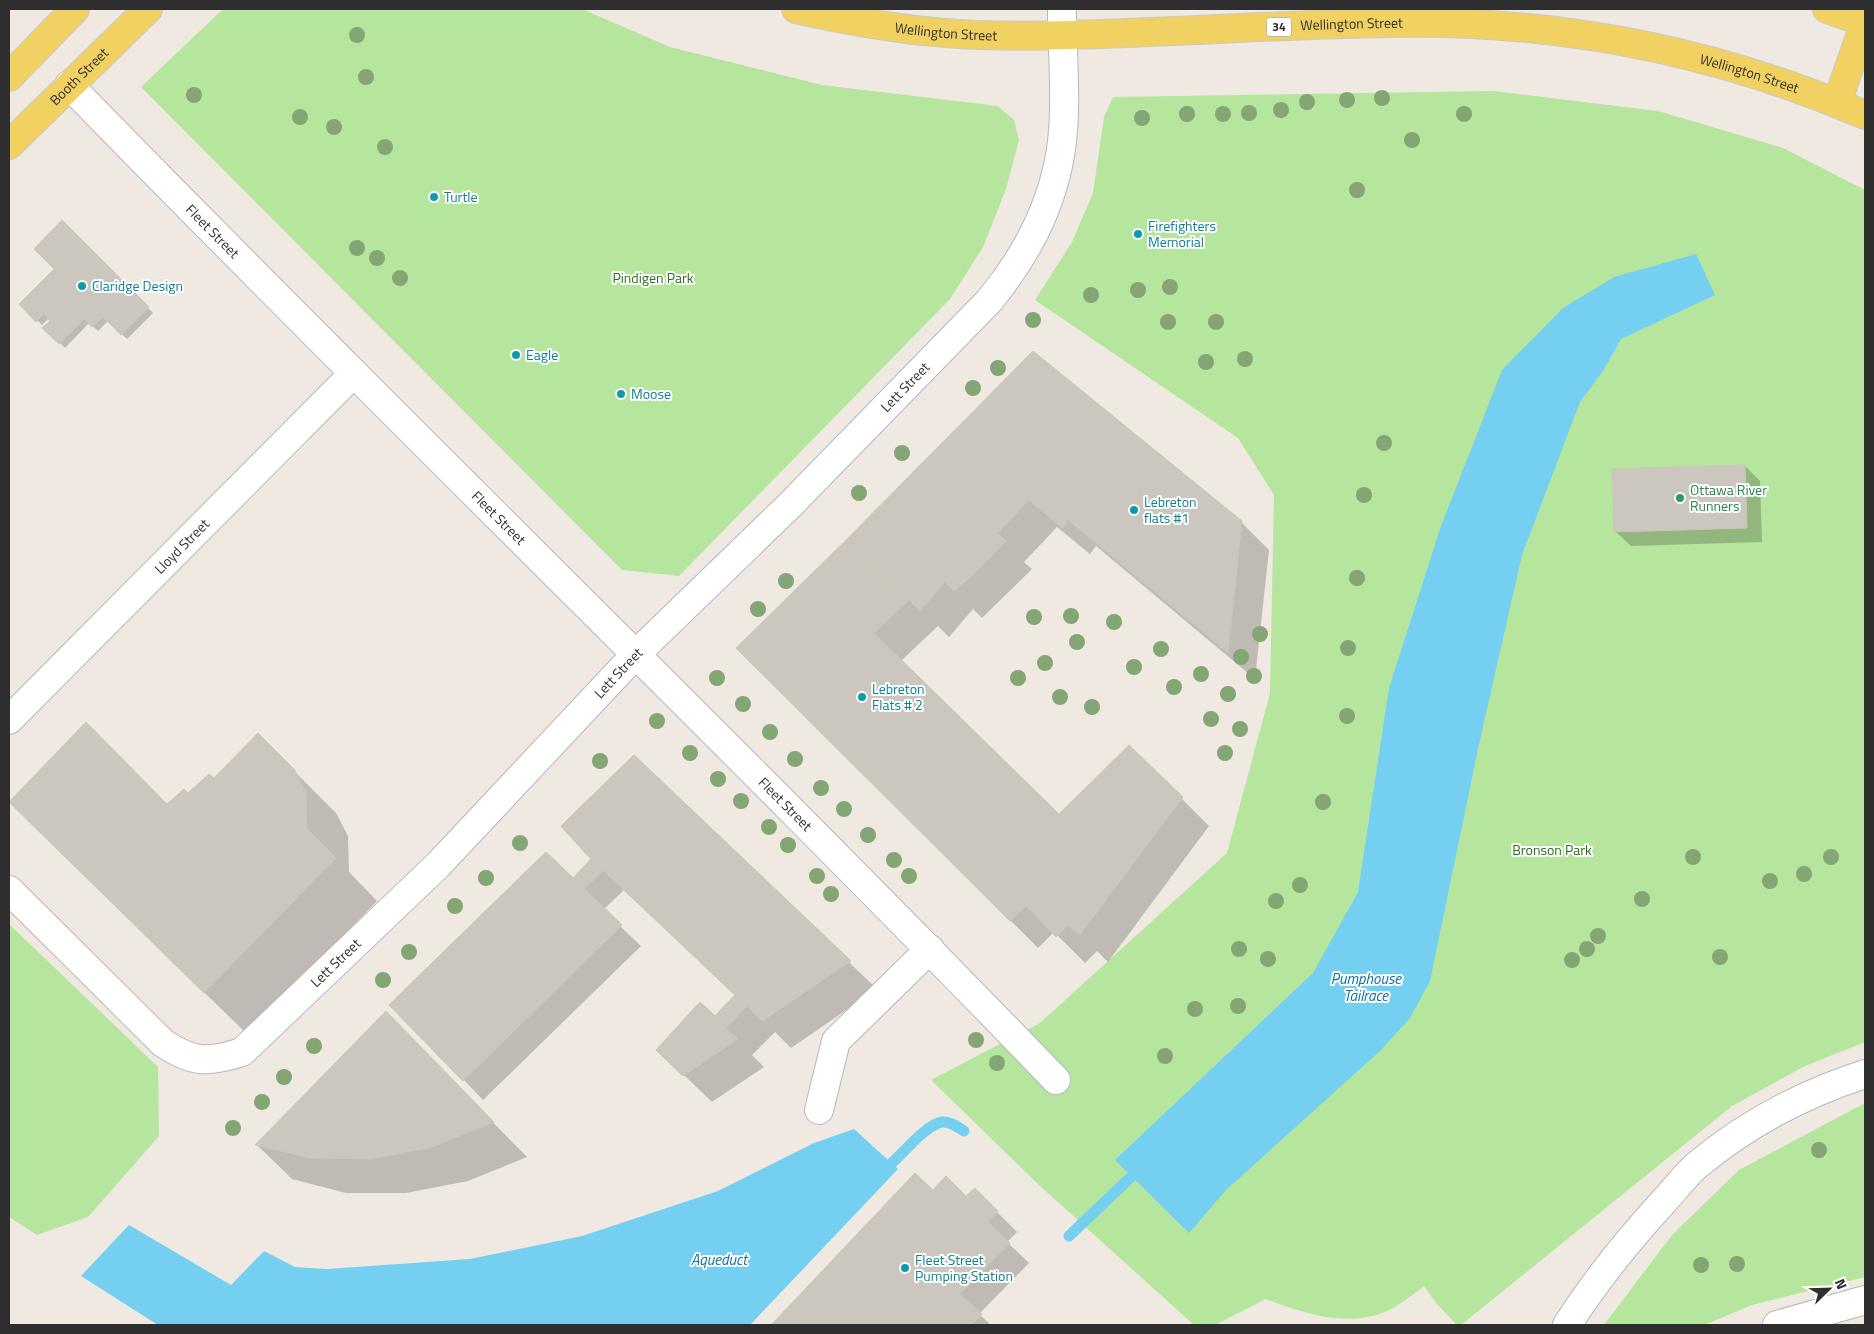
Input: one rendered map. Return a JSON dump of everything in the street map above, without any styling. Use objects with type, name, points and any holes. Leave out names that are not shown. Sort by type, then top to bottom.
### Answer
[{"type":"main road","points":[[9,77],[75,9]]},
{"type":"main road","name":"Booth Street","points":[[9,146],[148,9]]},
{"type":"main road","name":"Wellington Street","points":[[796,9],[838,19],[946,33],[1062,36],[1390,22],[1540,29],[1597,36],[1682,53],[1777,80],[1865,115]]},
{"type":"main road","points":[[1827,9],[1865,22],[1837,103]]},
{"type":"street","name":"Lett Street","points":[[9,890],[163,1043],[182,1056],[201,1060],[222,1058],[242,1052],[438,865],[635,655],[789,506],[989,301],[1010,275],[1032,239],[1048,201],[1058,165],[1062,123],[1062,9]]},
{"type":"street","name":"Fleet Street","points":[[70,85],[354,373],[930,949],[1056,1080]]},
{"type":"street","name":"Lloyd Street","points":[[9,720],[354,373]]},
{"type":"street","points":[[819,1110],[836,1041],[930,949]]},
{"type":"street","points":[[1567,1325],[1587,1294],[1633,1234],[1695,1167],[1744,1131],[1788,1104],[1865,1074]]},
{"type":"street","points":[[1777,1325],[1865,1300]]},
{"type":"green space","name":"Pindigen Park","points":[[223,9],[582,9],[670,47],[822,85],[998,106],[1014,120],[1019,140],[1006,189],[983,247],[950,299],[679,576],[622,570],[141,87]]},
{"type":"green space","name":"Bronson Park","points":[[1493,91],[1658,111],[1783,148],[1865,190],[1865,1042],[1805,1066],[1732,1106],[1461,1325],[1457,1325],[1436,1303],[1424,1286],[1393,1308],[1368,1317],[1353,1319],[1323,1316],[1294,1309],[1266,1299],[1215,1325],[1194,1325],[1039,1185],[931,1080],[1040,1023],[1227,853],[1270,693],[1274,495],[1238,438],[1035,300],[1072,242],[1093,193],[1104,117],[1113,97]]},
{"type":"green space","points":[[9,924],[158,1067],[159,1136],[88,1217],[37,1235],[9,1217]]},
{"type":"green space","points":[[1865,1103],[1865,1277],[1752,1305],[1704,1325],[1604,1325],[1672,1235],[1739,1170]]},
{"type":"water","name":"Pumphouse Tailrace","points":[[1696,254],[1715,295],[1621,339],[1603,371],[1580,402],[1522,555],[1479,744],[1430,981],[1410,1018],[1381,1050],[1225,1191],[1189,1233],[1115,1160],[1313,973],[1358,892],[1389,688],[1441,526],[1502,370],[1563,308],[1614,277]]},
{"type":"water","name":"Aqueduct","points":[[854,1129],[898,1169],[750,1325],[158,1325],[81,1276],[129,1225],[231,1285],[264,1251],[295,1267],[327,1269],[470,1259],[582,1236],[718,1191],[814,1143]]},
{"type":"building","name":"Claridge Design","points":[[62,220],[149,307],[121,335],[103,317],[92,327],[84,319],[59,344],[42,328],[50,321],[44,314],[36,322],[19,304],[54,269],[34,249]]},
{"type":"building","name":"Lebreton flats #1","points":[[1033,351],[1242,521],[1228,653],[1068,520],[1062,528],[1029,500],[998,533],[1006,541],[971,577],[954,591],[945,582],[920,611],[848,538]]},
{"type":"building","name":"Ottawa River Runners","points":[[1745,465],[1747,528],[1614,532],[1612,469]]},
{"type":"building","name":"Lebreton Flats # 2","points":[[848,538],[909,600],[874,633],[1059,814],[1129,745],[1183,797],[1080,935],[1068,925],[1056,937],[1026,906],[1010,921],[736,648]]},
{"type":"building","points":[[86,722],[167,804],[184,789],[188,793],[209,774],[214,778],[258,733],[294,769],[306,792],[307,829],[336,858],[204,993],[9,802]]},
{"type":"building","points":[[634,755],[851,961],[762,1021],[747,1006],[726,1028],[738,1039],[683,1076],[656,1050],[700,1002],[715,1016],[735,995],[604,870],[584,889],[622,925],[463,1081],[389,1005],[546,852],[573,878],[591,859],[561,826]]},
{"type":"building","points":[[634,755],[851,961],[762,1021],[747,1006],[726,1028],[738,1039],[683,1076],[656,1050],[700,1002],[715,1016],[735,995],[591,859],[561,826]]},
{"type":"building","points":[[546,852],[622,925],[463,1081],[389,1005]]},
{"type":"building","points":[[386,1011],[494,1122],[433,1147],[371,1159],[310,1158],[255,1145]]},
{"type":"building","name":"Fleet Street Pumping Station","points":[[915,1173],[933,1190],[946,1176],[966,1196],[975,1188],[998,1211],[988,1222],[1010,1243],[960,1294],[982,1314],[971,1325],[771,1325]]},
{"type":"waterway","points":[[892,1163],[922,1133],[936,1124],[948,1122],[964,1131]]},
{"type":"waterway","points":[[1069,1236],[1132,1176]]},
{"type":"place","name":"Turtle","points":[[434,197]]},
{"type":"place","name":"Firefighters Memorial","points":[[1138,234]]},
{"type":"place","name":"Claridge Design","points":[[82,286]]},
{"type":"place","name":"Eagle","points":[[516,355]]},
{"type":"place","name":"Moose","points":[[621,394]]},
{"type":"place","name":"Ottawa River Runners","points":[[1680,498]]},
{"type":"place","name":"Lebreton flats #1","points":[[1134,510]]},
{"type":"place","name":"Lebreton Flats # 2","points":[[862,697]]},
{"type":"place","name":"Fleet Street Pumping Station","points":[[905,1268]]}]
